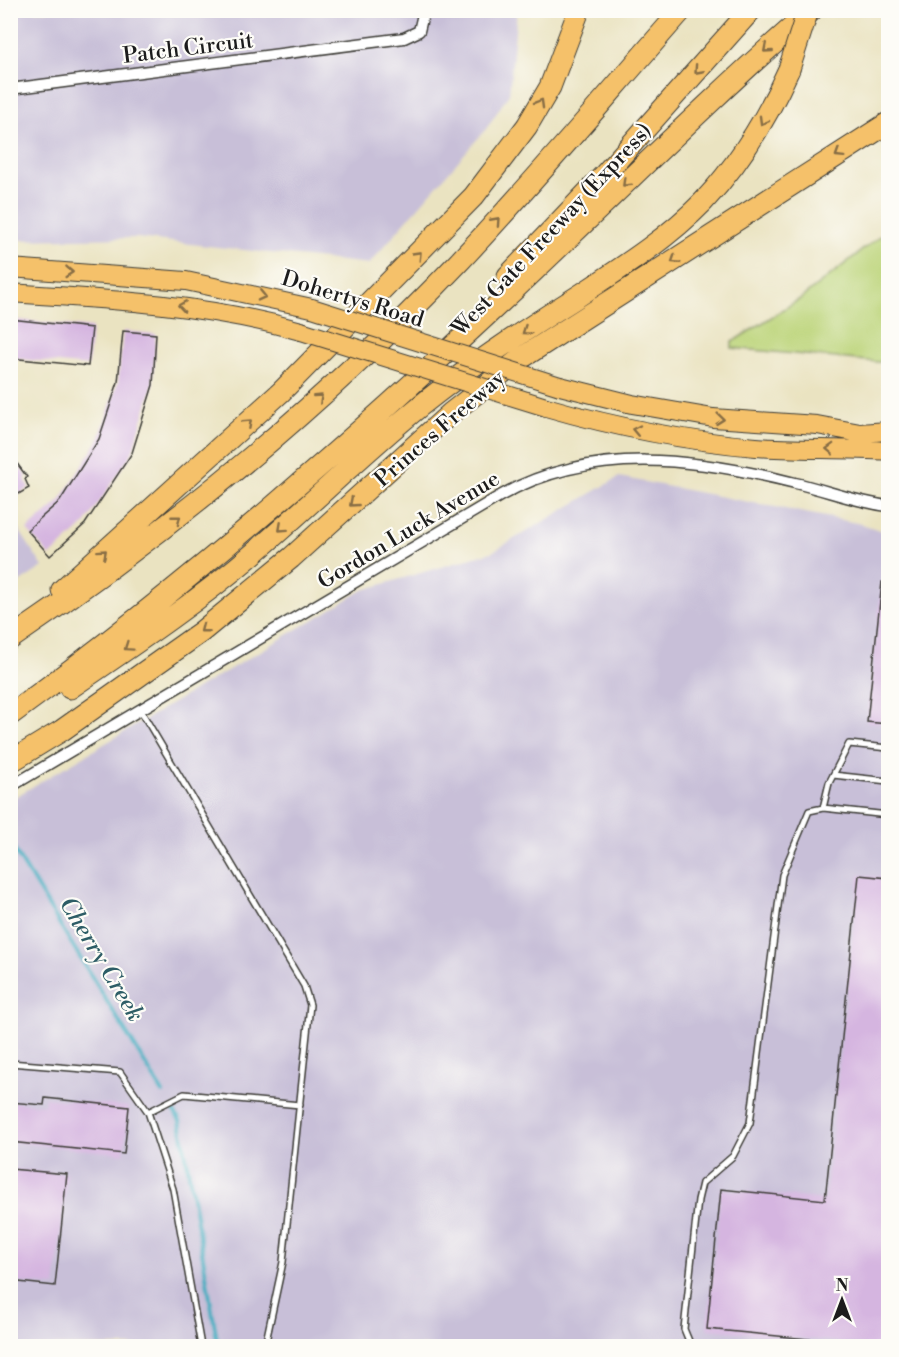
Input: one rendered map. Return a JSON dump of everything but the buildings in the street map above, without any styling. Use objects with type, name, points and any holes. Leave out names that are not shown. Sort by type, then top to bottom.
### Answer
[{"type":"highway","points":[[10,632],[88,567],[281,392],[474,196],[527,126],[550,87],[568,45],[579,10]]},
{"type":"highway","points":[[10,639],[179,518],[345,375],[457,264],[682,10]]},
{"type":"highway","name":"West Gate Freeway (Express)","points":[[347,443],[597,183],[751,10]]},
{"type":"highway","points":[[10,715],[76,667],[347,443],[810,10]]},
{"type":"highway","points":[[10,729],[197,599],[252,555],[420,405],[504,345],[630,263],[668,233],[727,175],[752,140],[774,102],[789,69],[810,10]]},
{"type":"highway","name":"Princes Freeway","points":[[10,762],[89,712],[201,632],[291,558],[451,413],[520,359],[888,123]]},
{"type":"main road","name":"Dohertys Road","points":[[10,268],[186,281],[312,308],[560,386],[632,404],[713,418],[817,425],[860,433],[888,431]]},
{"type":"main road","name":"Dohertys Road","points":[[10,293],[177,305],[263,320],[546,407],[631,429],[705,442],[760,447],[888,451]]},
{"type":"street","name":"Patch Circuit","points":[[10,89],[404,39],[419,31],[423,23],[424,10]]},
{"type":"street","name":"Gordon Luck Avenue","points":[[10,787],[500,496],[527,482],[562,469],[593,462],[621,460],[700,466],[793,482],[868,503],[888,506]]},
{"type":"street","name":"Gordon Luck Avenue","points":[[868,503],[888,512]]},
{"type":"lane","points":[[141,711],[308,996],[310,1016],[283,1262],[265,1347]]},
{"type":"lane","points":[[823,808],[833,775],[849,744],[888,748]]},
{"type":"lane","points":[[833,775],[888,781]]},
{"type":"lane","points":[[691,1347],[684,1329],[698,1200],[702,1183],[733,1155],[750,1122],[782,875],[809,811],[823,808],[888,815]]},
{"type":"lane","points":[[10,1063],[120,1071],[148,1112],[173,1190],[201,1347]]},
{"type":"lane","points":[[148,1112],[184,1094],[300,1106]]},
{"type":"shaded area","points":[[10,11],[517,11],[509,94],[486,129],[369,264],[137,238],[11,240]]},
{"type":"shaded area","points":[[619,477],[862,524],[888,533],[888,1346],[11,1346],[10,800],[363,590],[492,552]]},
{"type":"shaded area","points":[[10,516],[43,567],[11,588],[10,588]]},
{"type":"green space","points":[[888,230],[888,363],[732,348],[732,342],[800,299]]},
{"type":"waterway","name":"Cherry Creek","points":[[10,843],[163,1093]]},
{"type":"waterway","name":"Cherry Creek","points":[[174,1111],[180,1121],[218,1346]]}]
